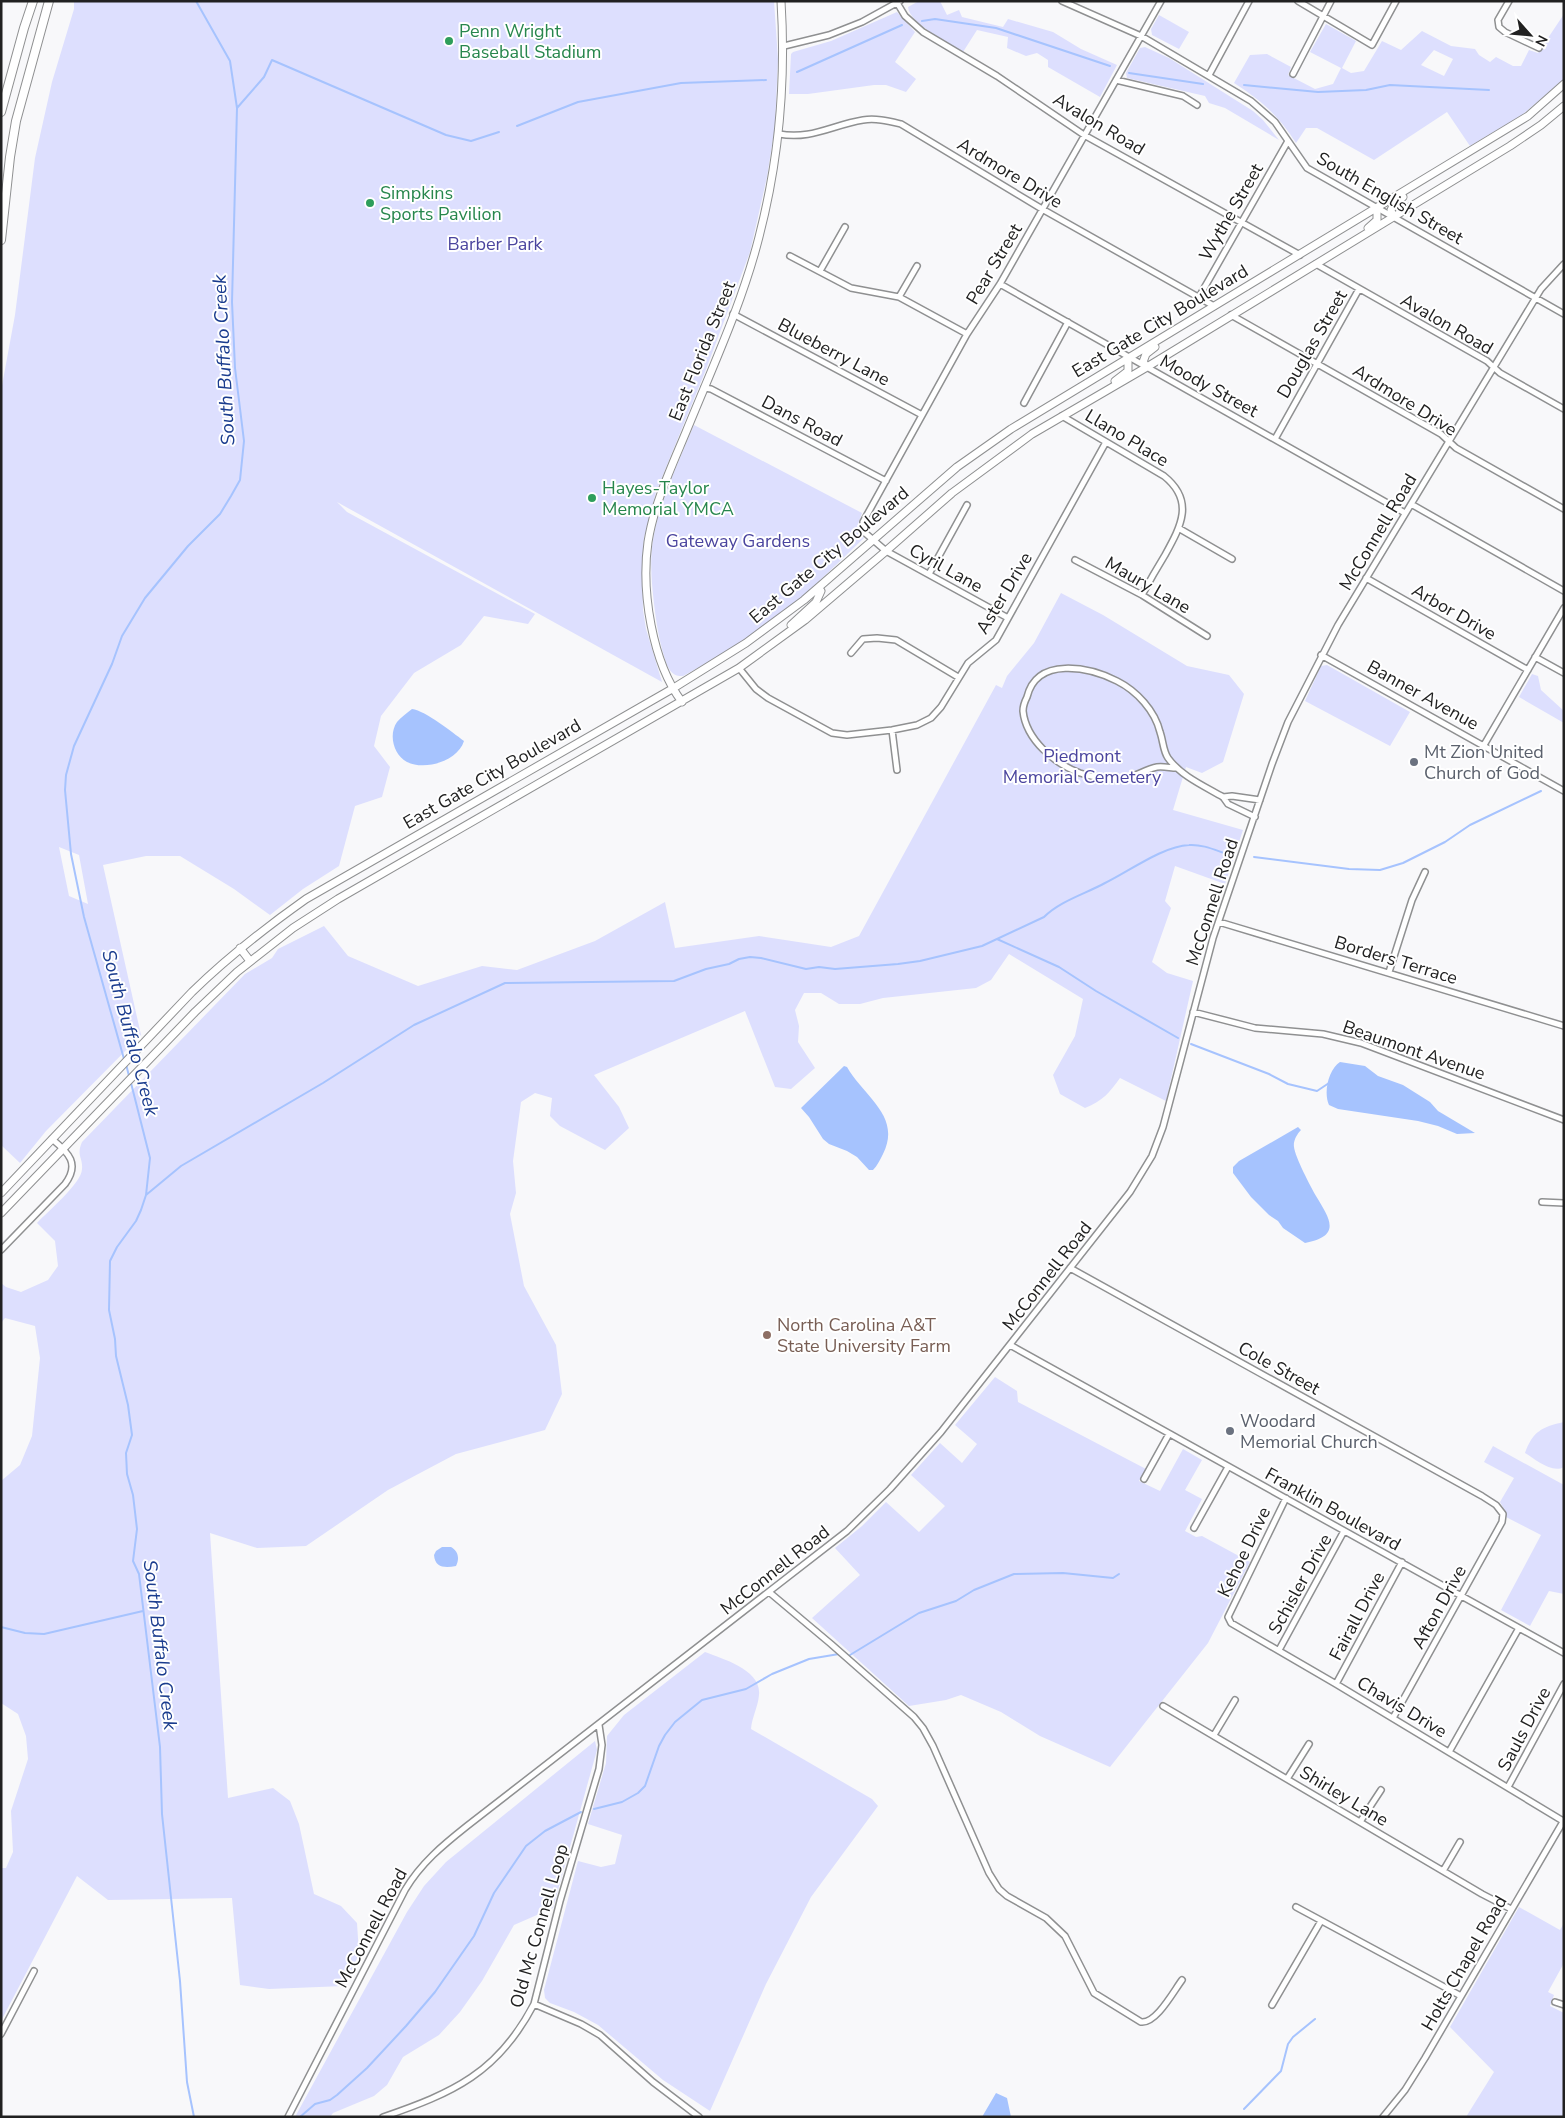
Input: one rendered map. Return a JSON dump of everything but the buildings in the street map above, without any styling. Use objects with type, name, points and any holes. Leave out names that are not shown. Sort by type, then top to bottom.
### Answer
[{"type":"highway","points":[[1,112],[33,1]]},
{"type":"highway","points":[[1,240],[16,121],[50,1]]},
{"type":"main road","name":"East Florida Street","points":[[682,702],[672,689],[658,651],[648,602],[648,543],[655,510],[734,314],[759,238],[779,134],[784,46],[781,1]]},
{"type":"main road","name":"East Gate City Boulevard","points":[[1,1193],[192,992],[240,948],[306,899],[672,689],[746,643],[818,588],[957,467],[1011,429],[1528,116],[1564,84]]},
{"type":"main road","name":"East Gate City Boulevard","points":[[1,1213],[195,1012],[250,962],[293,928],[338,899],[747,663],[805,620],[952,493],[1032,434],[1147,367],[1510,146],[1541,125],[1564,106]]},
{"type":"main road","points":[[1393,217],[1391,210],[1394,204],[1428,177]]},
{"type":"main road","points":[[1343,248],[1353,238],[1372,226],[1377,220],[1377,208]]},
{"type":"main road","points":[[1147,367],[1143,362],[1146,354],[1166,340],[1176,329]]},
{"type":"main road","points":[[1099,394],[1128,371],[1128,358]]},
{"type":"main road","points":[[747,663],[756,652],[816,602],[821,591],[818,588]]},
{"type":"main road","points":[[240,948],[250,962]]},
{"type":"street","name":"South English Street","points":[[1063,1],[1141,36],[1209,75],[1265,111],[1275,122],[1307,168],[1564,314]]},
{"type":"street","name":"Pear Street","points":[[873,540],[863,529],[863,522],[967,334],[1000,284],[1161,1]]},
{"type":"street","points":[[1209,75],[1249,1]]},
{"type":"street","points":[[1298,1],[1372,45],[1396,1]]},
{"type":"street","points":[[1293,74],[1331,1]]},
{"type":"street","points":[[1509,1],[1498,20],[1499,27],[1505,32],[1539,48]]},
{"type":"street","points":[[784,46],[829,35],[862,22],[898,2]]},
{"type":"street","name":"Avalon Road","points":[[898,2],[905,16],[923,32],[997,76],[1084,134],[1300,255]]},
{"type":"street","points":[[1116,80],[1183,96],[1197,105]]},
{"type":"street","name":"Ardmore Drive","points":[[779,134],[794,137],[808,136],[863,120],[889,121],[913,130],[1042,209],[1214,306]]},
{"type":"street","name":"Wythe Street","points":[[1199,297],[1288,141]]},
{"type":"street","points":[[820,271],[845,227]]},
{"type":"street","points":[[790,256],[851,288],[899,297],[967,334]]},
{"type":"street","name":"Avalon Road","points":[[1316,264],[1487,361],[1500,373],[1564,409]]},
{"type":"street","name":"McConnell Road","points":[[288,2117],[405,1890],[419,1868],[432,1854],[467,1826],[599,1726],[847,1531],[890,1489],[941,1432],[1130,1192],[1152,1156],[1167,1114],[1193,1012],[1219,922],[1288,722],[1321,655],[1366,578],[1546,283],[1564,264]]},
{"type":"street","points":[[899,297],[917,266]]},
{"type":"street","name":"Moody Street","points":[[1000,284],[1128,358],[1406,513]]},
{"type":"street","name":"Douglas Street","points":[[1275,439],[1359,290]]},
{"type":"street","name":"Blueberry Lane","points":[[734,314],[922,414]]},
{"type":"street","name":"Ardmore Drive","points":[[1231,315],[1441,434],[1456,448],[1564,509]]},
{"type":"street","points":[[1024,403],[1068,322]]},
{"type":"street","name":"Dans Road","points":[[704,388],[711,389],[886,481]]},
{"type":"street","name":"Llano Place","points":[[1062,416],[1164,476],[1173,483],[1180,494],[1183,507],[1180,529],[1142,595]]},
{"type":"street","name":"Aster Drive","points":[[739,668],[756,689],[768,698],[832,733],[847,735],[892,730],[916,726],[931,718],[941,707],[968,663],[996,640],[1106,442]]},
{"type":"street","points":[[1411,504],[1564,591]]},
{"type":"street","points":[[929,574],[967,505]]},
{"type":"street","points":[[1180,529],[1232,559]]},
{"type":"street","name":"Cyril Lane","points":[[873,540],[886,551],[1008,618]]},
{"type":"street","name":"Maury Lane","points":[[1075,560],[1142,595],[1207,636]]},
{"type":"street","name":"Arbor Drive","points":[[1366,578],[1528,670]]},
{"type":"street","points":[[1484,745],[1564,608]]},
{"type":"street","points":[[851,653],[863,639],[896,640],[958,677]]},
{"type":"street","name":"Banner Avenue","points":[[1321,655],[1564,791]]},
{"type":"street","points":[[1535,657],[1564,673]]},
{"type":"street","points":[[1176,768],[1158,766],[1122,779],[1103,778],[1080,773],[1061,764],[1045,751],[1030,732],[1023,710],[1029,688],[1042,674],[1058,668],[1091,672],[1117,682],[1136,694],[1149,709],[1160,730],[1166,755],[1176,768],[1223,797],[1228,804],[1255,817]]},
{"type":"street","points":[[892,730],[897,770]]},
{"type":"street","points":[[1223,797],[1232,796],[1260,800]]},
{"type":"street","points":[[1389,972],[1412,900],[1425,872]]},
{"type":"street","name":"Borders Terrace","points":[[1219,922],[1564,1026]]},
{"type":"street","name":"Beaumont Avenue","points":[[1193,1012],[1255,1028],[1323,1034],[1361,1042],[1564,1120]]},
{"type":"street","points":[[1,1250],[72,1175],[73,1167],[63,1148],[52,1138]]},
{"type":"street","points":[[1542,1202],[1564,1203]]},
{"type":"street","name":"Cole Street","points":[[1070,1268],[1482,1496],[1500,1510]]},
{"type":"street","name":"Franklin Boulevard","points":[[1010,1345],[1564,1653]]},
{"type":"street","points":[[1144,1479],[1169,1434]]},
{"type":"street","points":[[1194,1528],[1228,1467]]},
{"type":"street","name":"Kehoe Drive","points":[[1228,1617],[1286,1498]]},
{"type":"street","name":"Afton Drive","points":[[1394,1718],[1502,1522],[1503,1514],[1500,1510]]},
{"type":"street","name":"Schisler Drive","points":[[1279,1650],[1344,1531]]},
{"type":"street","name":"Fairall Drive","points":[[1336,1684],[1402,1562]]},
{"type":"street","points":[[768,1592],[832,1644],[923,1728],[933,1746],[989,1873],[999,1889],[1007,1896],[1055,1925],[1065,1936],[1094,1993],[1141,2022],[1146,2023],[1157,2016],[1182,1980]]},
{"type":"street","name":"Chavis Drive","points":[[1228,1617],[1231,1623],[1563,1820]]},
{"type":"street","points":[[1449,1752],[1519,1628]]},
{"type":"street","name":"Sauls Drive","points":[[1508,1787],[1564,1684]]},
{"type":"street","points":[[1214,1735],[1235,1700]]},
{"type":"street","name":"Shirley Lane","points":[[1163,1706],[1511,1909]]},
{"type":"street","name":"Old Mc Connell Loop","points":[[383,2117],[435,2098],[480,2072],[514,2038],[534,2004],[560,1901],[599,1769],[602,1745],[599,1726]]},
{"type":"street","points":[[1287,1779],[1309,1744]]},
{"type":"street","points":[[1360,1822],[1381,1790]]},
{"type":"street","name":"Holts Chapel Road","points":[[1383,2117],[1405,2090],[1462,1996],[1563,1820]]},
{"type":"street","points":[[1443,1871],[1460,1842]]},
{"type":"street","points":[[1296,1907],[1462,1996]]},
{"type":"street","points":[[1272,2005],[1321,1921]]},
{"type":"street","points":[[1,2034],[34,1971]]},
{"type":"street","points":[[1555,2002],[1564,2005]]},
{"type":"street","points":[[534,2004],[594,2031],[652,2082],[699,2117]]},
{"type":"green space","name":"Barber Park","points":[[74,1],[774,1],[778,59],[775,126],[767,177],[750,252],[705,372],[656,492],[644,538],[642,563],[643,610],[646,629],[662,682],[337,502],[347,512],[535,614],[528,624],[484,616],[461,645],[414,673],[381,716],[374,746],[390,767],[382,797],[355,806],[339,866],[303,889],[270,915],[234,889],[180,856],[146,856],[103,865],[141,1035],[46,1131],[20,1163],[1,1145],[1,391],[15,315],[35,158],[52,82],[74,9]],"holes":[[[59,847],[79,855],[88,904],[69,896]]]},
{"type":"green space","points":[[919,1],[940,1],[947,15],[959,10],[962,17],[1003,27],[1008,19],[1053,32],[1081,49],[1117,65],[1100,97],[1048,67],[1048,60],[1037,53],[1026,56],[1007,48],[1008,37],[977,30],[963,52],[915,20],[908,7]]},
{"type":"green space","points":[[897,12],[915,32],[895,62],[916,79],[906,92],[886,85],[874,85],[808,94],[789,94],[791,54],[793,52],[831,41]]},
{"type":"green space","points":[[1564,14],[1564,79],[1522,115],[1470,146],[1447,112],[1374,160],[1317,128],[1306,128],[1296,143],[1283,124],[1269,109],[1234,83],[1250,55],[1267,54],[1291,67],[1288,75],[1315,89],[1333,84],[1341,68],[1310,52],[1326,24],[1356,41],[1342,68],[1351,73],[1364,71],[1382,41],[1401,50],[1422,31],[1451,46],[1475,49],[1479,55],[1490,62],[1496,57],[1513,66],[1521,66],[1529,50],[1538,53]],"holes":[[[1434,50],[1453,59],[1444,76],[1421,65]]]},
{"type":"green space","points":[[1159,15],[1189,32],[1179,49],[1152,35],[1151,29]]},
{"type":"green space","points":[[1145,47],[1169,58],[1253,111],[1279,140],[1225,108],[1209,103],[1205,96],[1127,78],[1126,73],[1140,48]]},
{"type":"green space","name":"Gateway Gardens","points":[[694,425],[862,513],[858,524],[864,538],[777,617],[731,649],[683,676],[678,676],[666,664],[657,627],[653,597],[651,554],[663,500]]},
{"type":"green space","name":"Piedmont Memorial Cemetery","points":[[1061,593],[1103,615],[1187,666],[1229,675],[1244,694],[1223,762],[1202,773],[1186,767],[1173,810],[1243,830],[1225,884],[1175,866],[1165,901],[1171,908],[1152,962],[1167,973],[1193,981],[1166,1101],[1120,1078],[1106,1096],[1085,1108],[1060,1094],[1053,1075],[1075,1036],[1083,999],[1009,954],[991,980],[976,988],[883,998],[860,1004],[839,1004],[821,993],[804,993],[795,1010],[799,1026],[798,1042],[815,1068],[791,1089],[775,1087],[745,1011],[594,1075],[619,1107],[629,1128],[605,1150],[560,1126],[550,1116],[552,1098],[535,1093],[521,1102],[513,1161],[516,1193],[510,1214],[524,1286],[556,1345],[562,1394],[545,1430],[456,1454],[388,1490],[306,1546],[257,1548],[210,1533],[228,1798],[273,1788],[290,1801],[299,1824],[314,1894],[341,1906],[357,1923],[359,1954],[344,1986],[269,1989],[240,1985],[232,1898],[108,1900],[77,1876],[1,2021],[1,1868],[6,1868],[13,1852],[11,1811],[28,1759],[26,1736],[18,1714],[1,1703],[1,1481],[20,1465],[32,1436],[40,1358],[35,1326],[5,1318],[1,1323],[1,1283],[6,1287],[21,1292],[48,1280],[58,1266],[55,1241],[37,1223],[63,1197],[80,1175],[82,1169],[80,1150],[82,1142],[245,974],[272,958],[278,949],[324,926],[348,956],[418,986],[482,966],[517,970],[595,941],[665,902],[675,948],[759,936],[831,947],[859,936],[996,685],[1002,688],[1007,676],[1034,643]]},
{"type":"green space","points":[[1327,665],[1410,712],[1390,746],[1305,701],[1321,666]]},
{"type":"green space","points":[[1532,674],[1538,676],[1541,690],[1564,711],[1564,723],[1519,697]]},
{"type":"green space","points":[[995,1377],[1017,1391],[1018,1402],[1146,1469],[1139,1481],[1160,1491],[1183,1449],[1202,1460],[1185,1490],[1202,1499],[1185,1531],[1196,1537],[1202,1536],[1250,1562],[1208,1643],[1110,1767],[1040,1736],[1001,1712],[961,1695],[946,1700],[909,1706],[812,1618],[860,1575],[835,1548],[862,1526],[886,1502],[919,1532],[945,1506],[911,1475],[940,1443],[962,1463],[977,1444],[955,1425]]},
{"type":"green space","points":[[1564,1422],[1564,1467],[1554,1469],[1525,1453],[1531,1440],[1539,1431]]},
{"type":"green space","points":[[1493,1446],[1564,1485],[1564,1594],[1549,1591],[1530,1626],[1501,1610],[1541,1535],[1506,1517],[1500,1502],[1514,1478],[1484,1462]]},
{"type":"green space","points":[[705,1652],[731,1662],[748,1672],[754,1679],[758,1686],[759,1695],[751,1729],[872,1799],[878,1806],[811,1897],[766,1984],[710,2111],[663,2080],[598,2025],[574,2012],[550,2003],[545,1998],[544,1990],[578,1861],[601,1867],[615,1864],[622,1835],[588,1824],[606,1763],[607,1736],[624,1715]]},
{"type":"green space","points":[[595,1741],[597,1750],[553,1908],[514,1925],[482,1981],[460,2012],[439,2035],[403,2057],[387,2085],[374,2096],[333,2113],[330,2117],[295,2117],[407,1912],[424,1886],[446,1862]]},
{"type":"green space","points":[[1519,1907],[1560,1930],[1564,1923],[1564,1963],[1548,1992],[1554,1995],[1550,2006],[1564,2013],[1564,2117],[1466,2117],[1494,2072],[1450,2027]]},
{"type":"water","points":[[412,709],[446,727],[464,741],[461,748],[448,759],[431,765],[414,765],[402,759],[394,744],[394,727]]},
{"type":"water","points":[[1340,1062],[1365,1066],[1378,1076],[1403,1085],[1430,1102],[1438,1111],[1475,1133],[1457,1134],[1438,1126],[1418,1121],[1338,1109],[1329,1105],[1327,1100],[1328,1081],[1336,1065]]},
{"type":"water","points":[[844,1066],[847,1067],[878,1107],[888,1129],[888,1141],[883,1154],[873,1170],[869,1170],[857,1157],[829,1144],[823,1139],[801,1108]]},
{"type":"water","points":[[1298,1127],[1301,1130],[1295,1140],[1295,1152],[1330,1226],[1324,1236],[1305,1243],[1283,1228],[1278,1221],[1269,1215],[1251,1197],[1233,1173],[1233,1167],[1239,1161]]},
{"type":"water","points":[[442,1547],[451,1547],[458,1555],[456,1566],[444,1567],[438,1565],[434,1555]]},
{"type":"water","points":[[996,2093],[1007,2098],[1011,2117],[982,2117]]},
{"type":"waterway","name":"South Buffalo Creek","points":[[124,1059],[84,917],[71,854],[65,790],[66,775],[74,746],[112,664],[122,636],[145,598],[188,546],[220,514],[240,480],[244,441],[235,368],[232,302],[237,108],[230,61],[196,1]]},
{"type":"waterway","points":[[922,21],[935,19],[996,28],[1110,66]]},
{"type":"waterway","points":[[797,72],[902,25]]},
{"type":"waterway","points":[[237,108],[264,77],[272,60],[446,135],[471,141],[499,132]]},
{"type":"waterway","points":[[1129,73],[1203,84]]},
{"type":"waterway","points":[[517,126],[578,102],[681,83],[766,80]]},
{"type":"waterway","points":[[1244,85],[1318,92],[1366,90],[1390,85],[1489,90]]},
{"type":"waterway","points":[[1254,857],[1349,869],[1380,870],[1403,863],[1445,842],[1470,825],[1541,791]]},
{"type":"waterway","points":[[146,1195],[181,1166],[323,1083],[414,1025],[505,983],[674,981],[706,969],[750,957],[806,969],[819,967],[835,969],[920,961],[982,946],[1044,917],[1065,902],[1146,860],[1179,846],[1199,845],[1227,854]]},
{"type":"waterway","points":[[997,939],[1059,967],[1096,991],[1178,1038]]},
{"type":"waterway","points":[[1191,1044],[1269,1074],[1288,1084],[1317,1091],[1329,1083]]},
{"type":"waterway","name":"South Buffalo Creek","points":[[126,1064],[129,1076]]},
{"type":"waterway","name":"South Buffalo Creek","points":[[131,1083],[150,1158],[146,1195],[141,1210],[110,1261],[109,1310],[132,1435],[126,1453],[127,1474],[133,1495],[137,1529],[133,1561],[139,1574],[160,1747],[162,1814],[180,1981],[187,2082],[194,2117]]},
{"type":"waterway","points":[[850,1655],[919,1613],[956,1601],[974,1590],[1014,1574],[1063,1573],[1113,1578],[1119,1574]]},
{"type":"waterway","points":[[1,1627],[25,1633],[44,1634],[143,1611]]},
{"type":"waterway","points":[[594,1809],[622,1802],[638,1793],[645,1786],[659,1746],[665,1735],[675,1722],[702,1700],[746,1689],[772,1674],[809,1659],[839,1654]]},
{"type":"waterway","points":[[300,2117],[315,2104],[330,2100],[337,2095],[367,2068],[435,1992],[474,1936],[494,1893],[526,1846],[545,1831],[581,1812]]},
{"type":"waterway","points":[[1244,2109],[1281,2071],[1288,2044],[1293,2037],[1315,2019]]},
{"type":"place","name":"Penn Wright Baseball Stadium","points":[[449,41]]},
{"type":"place","name":"Simpkins Sports Pavilion","points":[[370,203]]},
{"type":"place","name":"Hayes-Taylor Memorial YMCA","points":[[592,498]]},
{"type":"place","name":"Mt Zion United Church of God","points":[[1414,762]]},
{"type":"place","name":"North Carolina A&T State University Farm","points":[[767,1335]]},
{"type":"place","name":"Woodard Memorial Church","points":[[1230,1431]]}]
